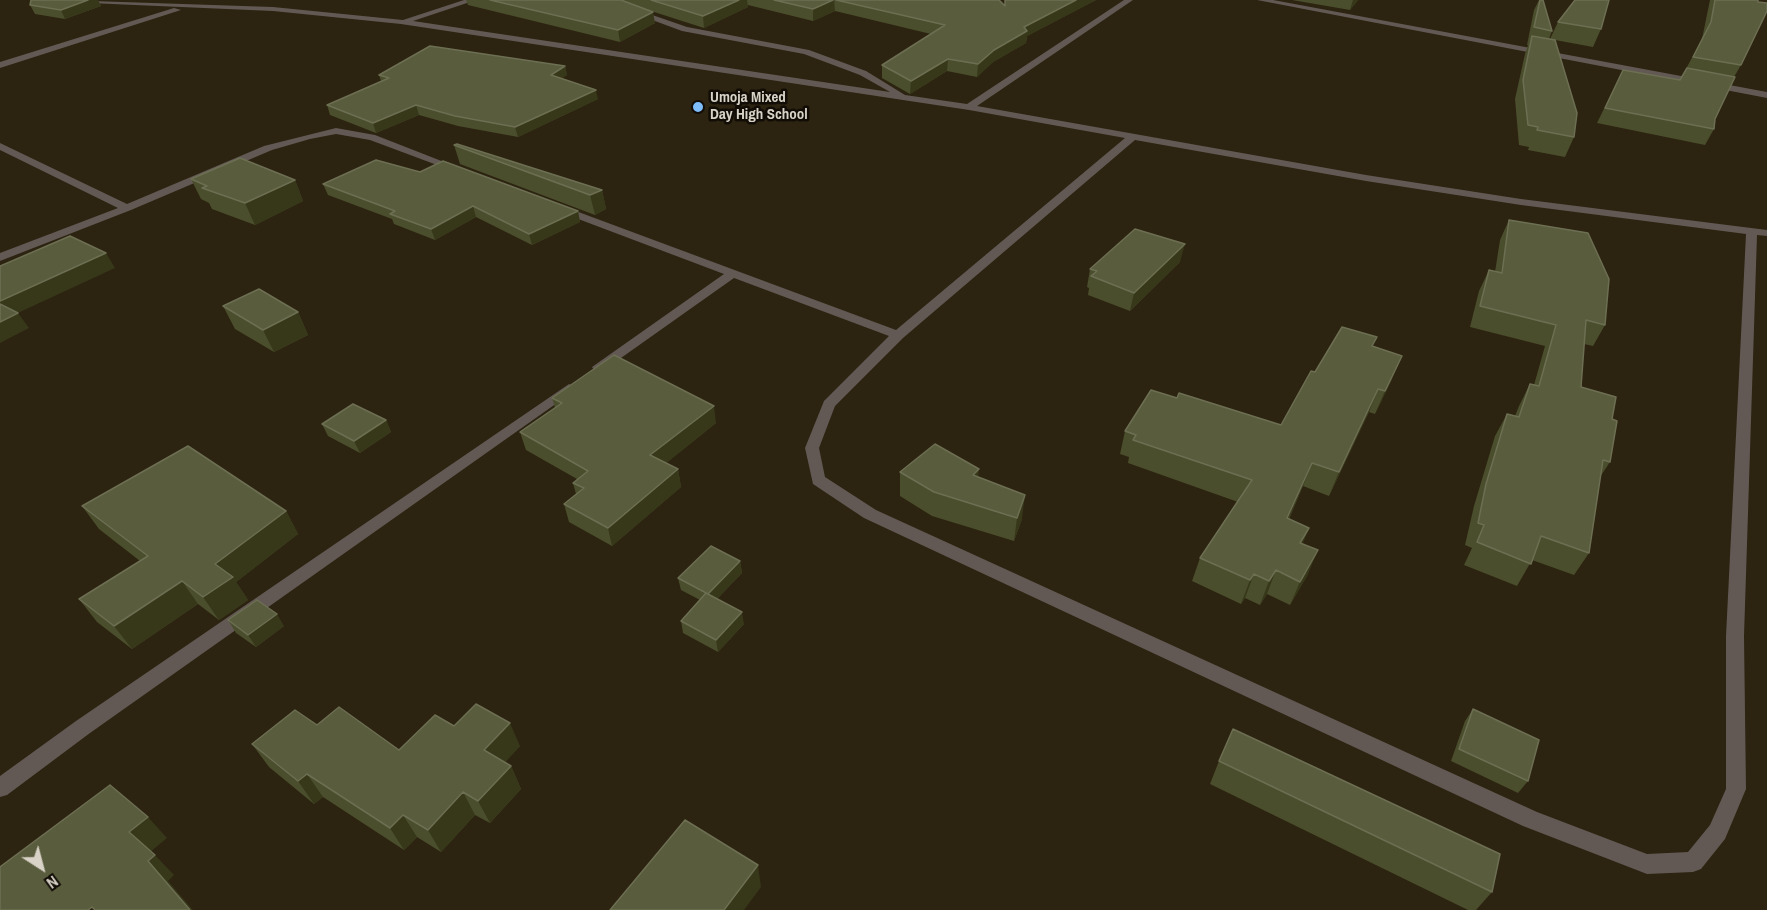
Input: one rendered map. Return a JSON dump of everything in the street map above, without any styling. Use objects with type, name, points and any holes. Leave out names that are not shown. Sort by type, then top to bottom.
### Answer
[{"type":"street","points":[[66,0],[273,9],[401,22],[969,107],[1132,137],[1521,202],[1759,231],[1735,636],[1736,789],[1718,832],[1693,862],[1647,864],[1530,819],[870,514],[818,480],[812,448],[829,404],[898,335],[1132,137]]},
{"type":"street","points":[[0,65],[212,0]]},
{"type":"street","points":[[401,22],[472,0]]},
{"type":"street","points":[[602,0],[685,28],[806,52],[863,73],[906,98]]},
{"type":"street","points":[[621,5],[633,0]]},
{"type":"street","points":[[969,107],[1129,0]]},
{"type":"street","points":[[1261,0],[1767,95]]},
{"type":"street","points":[[0,257],[127,208],[268,148],[336,131],[372,137],[470,174]]},
{"type":"street","points":[[0,146],[127,208]]},
{"type":"street","points":[[547,204],[898,335]]},
{"type":"street","points":[[0,788],[82,727],[732,274]]},
{"type":"building","points":[[31,0],[88,0],[61,10],[30,5]]},
{"type":"building","points":[[490,0],[621,0],[653,12],[618,30]]},
{"type":"building","points":[[651,0],[739,0],[703,16]]},
{"type":"building","points":[[774,0],[833,0],[813,9]]},
{"type":"building","points":[[836,0],[999,0],[1005,6],[1005,0],[1076,0],[1024,27],[1027,31],[994,50],[978,64],[948,59],[911,81],[882,65],[945,25]]},
{"type":"building","points":[[1540,0],[1543,0],[1552,31],[1534,27]]},
{"type":"building","points":[[1575,0],[1609,0],[1601,29],[1558,22]]},
{"type":"building","points":[[1715,0],[1758,0],[1758,2],[1767,3],[1767,11],[1741,65],[1693,57],[1711,22]]},
{"type":"building","points":[[1532,36],[1555,40],[1577,113],[1574,137],[1537,130],[1538,127],[1528,125],[1523,80]]},
{"type":"building","points":[[430,46],[565,66],[551,75],[596,90],[515,127],[455,116],[416,105],[373,123],[327,105],[389,78],[379,75]]},
{"type":"building","points":[[1687,68],[1735,77],[1715,119],[1714,129],[1605,108],[1623,70],[1680,80]]},
{"type":"building","points":[[457,144],[602,190],[590,195],[454,145]]},
{"type":"building","points":[[240,158],[295,180],[245,203],[202,188],[207,186],[191,179]]},
{"type":"building","points":[[376,160],[420,172],[443,161],[578,211],[529,234],[473,206],[431,229],[390,214],[395,211],[323,184]]},
{"type":"building","points":[[1509,220],[1588,233],[1609,279],[1605,325],[1586,320],[1581,387],[1616,397],[1612,419],[1617,421],[1610,462],[1603,460],[1589,553],[1541,536],[1531,564],[1477,542],[1484,525],[1478,523],[1486,484],[1507,414],[1519,417],[1530,384],[1539,386],[1556,325],[1480,306],[1489,270],[1502,273]]},
{"type":"building","points":[[1135,229],[1185,244],[1134,293],[1091,276],[1097,271],[1090,269]]},
{"type":"building","points":[[70,236],[106,253],[0,301],[0,266]]},
{"type":"building","points":[[259,289],[298,312],[263,330],[223,306]]},
{"type":"building","points":[[0,304],[18,313],[0,322]]},
{"type":"building","points":[[1342,327],[1377,337],[1372,346],[1402,356],[1385,391],[1378,389],[1339,472],[1312,463],[1287,518],[1309,528],[1300,543],[1318,550],[1300,582],[1276,570],[1269,581],[1254,574],[1250,580],[1200,558],[1252,480],[1133,440],[1136,435],[1125,431],[1151,390],[1177,398],[1179,393],[1281,425],[1311,371],[1315,372]]},
{"type":"building","points":[[614,355],[714,406],[650,455],[678,469],[608,528],[564,504],[584,488],[573,483],[588,471],[520,432],[562,403],[552,398]]},
{"type":"building","points":[[353,404],[386,420],[354,441],[322,424]]},
{"type":"building","points":[[935,444],[979,469],[973,475],[1025,495],[1017,518],[934,492],[900,472]]},
{"type":"building","points":[[188,446],[286,511],[215,564],[233,577],[203,597],[182,581],[114,626],[79,599],[148,556],[82,506]]},
{"type":"building","points":[[711,546],[740,561],[708,594],[678,578]]},
{"type":"building","points":[[706,593],[742,612],[716,640],[681,621]]},
{"type":"building","points":[[257,600],[277,614],[248,635],[228,620]]},
{"type":"building","points":[[476,704],[510,723],[484,750],[511,766],[478,801],[463,792],[428,830],[403,815],[390,828],[307,774],[298,781],[252,744],[295,710],[317,725],[339,707],[399,750],[435,715],[454,726]]},
{"type":"building","points":[[1473,709],[1539,740],[1528,781],[1459,749]]},
{"type":"building","points":[[1233,729],[1500,854],[1492,892],[1219,761]]},
{"type":"building","points":[[110,785],[148,817],[129,832],[155,855],[148,861],[190,910],[95,910],[92,907],[88,910],[0,910],[0,867]]},
{"type":"building","points":[[685,820],[758,865],[724,910],[610,910]]},
{"type":"place","name":"Umoja Mixed Day High School","points":[[698,107]]}]
